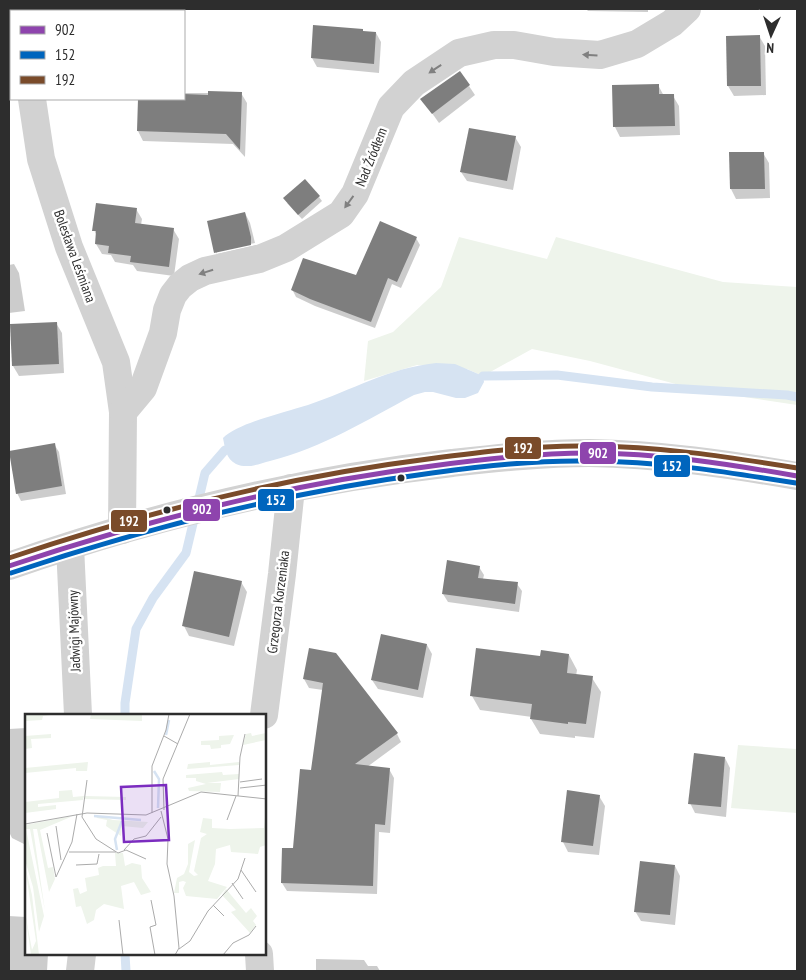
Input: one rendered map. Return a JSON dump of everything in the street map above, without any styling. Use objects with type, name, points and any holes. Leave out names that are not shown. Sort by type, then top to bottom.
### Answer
[{"type":"street","name":"Nad Źródłem","points":[[123,412],[143,388],[163,333],[167,310],[180,286],[190,278],[205,271],[259,259],[286,248],[341,214],[355,194],[391,107],[414,83],[459,53],[494,45],[514,45],[554,52],[600,56],[637,44],[672,23],[687,9]]},
{"type":"street","name":"Bolesława Leśmiana","points":[[32,100],[41,159],[68,247],[116,362],[123,412],[122,530]]},
{"type":"street","points":[[9,566],[169,516],[291,488],[386,470],[519,456],[589,453],[665,457],[735,465],[797,476]]},
{"type":"street","name":"Grzegorza Korzeniaka","points":[[264,714],[291,488]]},
{"type":"street","name":"Jadwigi Majówny","points":[[70,546],[78,714]]},
{"type":"street","points":[[80,971],[82,955]]},
{"type":"street","points":[[259,955],[260,971]]},
{"type":"shaded area","points":[[459,237],[547,259],[556,237],[723,282],[797,287],[797,405],[698,390],[590,361],[532,349],[483,376],[467,369],[417,365],[364,381],[368,341],[393,332],[441,287]]},
{"type":"shaded area","points":[[738,745],[797,749],[797,813],[731,808]]},
{"type":"water","points":[[436,363],[455,364],[483,376],[484,382],[478,393],[465,398],[456,398],[433,392],[414,395],[326,441],[290,455],[262,463],[249,466],[236,464],[227,453],[223,438],[263,418],[308,405],[386,375]]},
{"type":"building","points":[[313,25],[363,29],[363,31],[376,32],[374,64],[311,58]]},
{"type":"building","points":[[760,35],[761,86],[727,86],[726,36]]},
{"type":"building","points":[[460,71],[470,85],[432,114],[420,99]]},
{"type":"building","points":[[659,84],[659,94],[674,94],[675,126],[613,127],[612,85]]},
{"type":"building","points":[[208,91],[242,92],[240,150],[226,134],[137,131],[138,100],[185,100],[185,94],[208,95]]},
{"type":"building","points":[[469,128],[516,136],[507,181],[460,172]]},
{"type":"building","points":[[729,152],[764,152],[765,189],[730,189]]},
{"type":"building","points":[[305,179],[320,196],[298,215],[283,198]]},
{"type":"building","points":[[96,203],[137,208],[135,223],[174,228],[169,267],[130,262],[131,256],[108,253],[109,246],[95,244],[96,231],[92,231]]},
{"type":"building","points":[[245,212],[251,245],[214,253],[207,221]]},
{"type":"building","points":[[380,221],[417,237],[397,282],[388,278],[371,322],[291,290],[303,258],[356,275]]},
{"type":"building","points":[[57,322],[59,364],[12,366],[10,324]]},
{"type":"building","points":[[55,443],[62,486],[16,494],[9,451]]},
{"type":"building","points":[[447,560],[480,566],[478,578],[518,582],[515,604],[442,594]]},
{"type":"building","points":[[194,571],[242,581],[229,637],[182,626]]},
{"type":"building","points":[[381,634],[427,644],[418,690],[371,680]]},
{"type":"building","points":[[309,648],[336,653],[398,733],[355,764],[390,768],[385,825],[375,824],[373,886],[281,883],[282,848],[293,848],[300,769],[311,770],[323,683],[303,679]]},
{"type":"building","points":[[476,648],[540,656],[541,650],[569,654],[567,673],[593,676],[586,724],[568,722],[568,724],[530,719],[532,704],[470,696]]},
{"type":"building","points":[[694,753],[725,757],[721,807],[688,804]]},
{"type":"building","points":[[567,790],[600,795],[593,846],[561,842]]},
{"type":"building","points":[[640,861],[675,865],[670,915],[634,912]]},
{"type":"waterway","points":[[483,376],[557,375],[652,387],[797,397]]},
{"type":"waterway","points":[[125,714],[136,629],[153,598],[186,553],[205,473],[225,450]]},
{"type":"waterway","points":[[125,955],[126,971]]},
{"type":"transit line","name":"192","points":[[9,558],[164,511],[269,486],[375,467],[488,452],[569,446],[615,446],[693,453],[797,468]]},
{"type":"transit line","name":"902","points":[[9,566],[165,519],[271,493],[378,474],[471,461],[549,454],[615,453],[693,460],[797,476]]},
{"type":"transit line","name":"152","points":[[11,573],[63,556],[219,513],[325,490],[471,468],[549,461],[614,461],[692,468],[796,483]]}]
